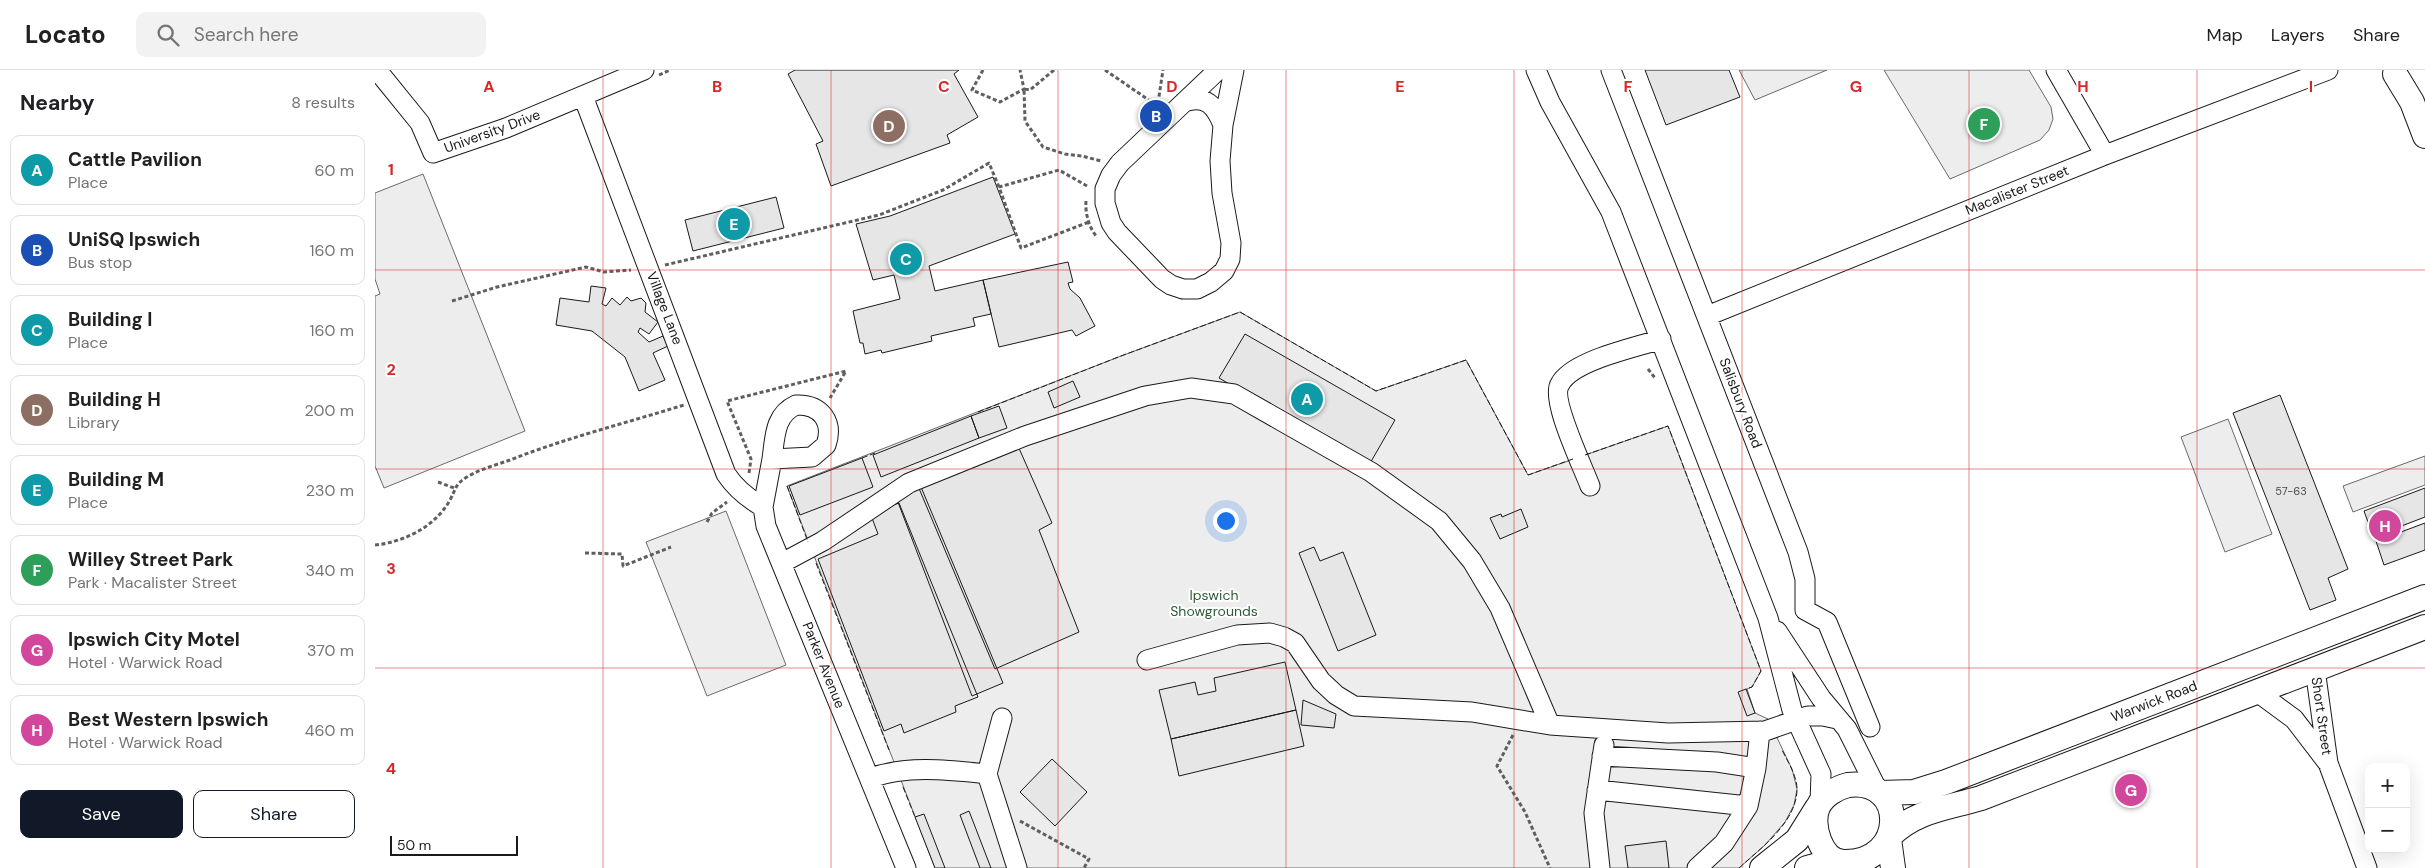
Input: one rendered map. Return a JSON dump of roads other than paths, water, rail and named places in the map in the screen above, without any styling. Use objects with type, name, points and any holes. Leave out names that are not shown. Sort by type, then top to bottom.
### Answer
[{"type":"main road","points":[[2397,71],[2412,102],[2425,136]]},
{"type":"main road","name":"Warwick Road","points":[[1879,792],[1914,792],[1946,782],[2425,597]]},
{"type":"main road","name":"Warwick Road","points":[[1889,837],[1906,822],[1923,813],[1981,798],[2425,627]]},
{"type":"main road","points":[[1762,868],[1797,840],[1819,805],[1833,791],[1848,785],[1864,785],[1879,792],[1888,804],[1892,814],[1889,837],[1893,868]]},
{"type":"main road","points":[[1819,805],[1815,823],[1818,838],[1829,855],[1845,864]]},
{"type":"main road","points":[[1807,868],[1825,863],[1845,864],[1872,856],[1880,850],[1889,837]]},
{"type":"street","name":"University Drive","points":[[377,70],[420,123],[433,153],[507,128],[644,70]]},
{"type":"street","points":[[1218,70],[1120,163],[1111,175],[1105,189],[1105,203],[1111,223],[1117,232],[1162,279],[1183,290],[1197,289],[1211,282],[1224,271],[1230,258],[1231,243],[1221,193],[1220,169],[1223,125],[1234,70]]},
{"type":"street","points":[[1535,70],[1550,102],[1611,212],[1661,339],[1768,618],[1795,720],[1821,774],[1819,805]]},
{"type":"street","name":"Salisbury Road","points":[[1611,70],[1798,552],[1805,579],[1805,610],[1827,622],[1870,727]]},
{"type":"street","points":[[2056,70],[2105,154]]},
{"type":"street","name":"Macalister Street","points":[[1707,316],[2105,154],[2328,70]]},
{"type":"street","name":"Village Lane","points":[[583,96],[726,474],[733,486],[763,507]]},
{"type":"street","points":[[1184,102],[1200,99],[1207,101],[1215,110],[1223,125]]},
{"type":"street","points":[[1590,486],[1557,402],[1559,385],[1570,373],[1585,365],[1661,339]]},
{"type":"street","points":[[782,564],[823,541],[909,483],[1025,436],[1145,396],[1191,388],[1234,394],[1371,472],[1439,521],[1472,561],[1499,608],[1550,725]]},
{"type":"street","name":"Parker Avenue","points":[[772,459],[763,507],[766,526],[906,868]]},
{"type":"street","points":[[1768,618],[1821,698],[1849,732],[1879,792]]},
{"type":"street","points":[[1147,660],[1237,635],[1269,633],[1284,637],[1295,643],[1321,681],[1336,695],[1354,706],[1473,712],[1520,721],[1606,730],[1688,733],[1760,732],[1773,730],[1795,720],[1818,716],[1837,718]]},
{"type":"street","name":"Short Street","points":[[2315,669],[2328,763],[2367,868]]},
{"type":"street","name":"Short Street","points":[[2256,691],[2293,719],[2328,763]]},
{"type":"street","points":[[1002,718],[987,774],[1017,868]]},
{"type":"street","points":[[1600,868],[1594,813],[1606,730]]},
{"type":"street","points":[[1697,868],[1724,843],[1748,806],[1756,768],[1760,732]]},
{"type":"street","points":[[1602,756],[1717,762],[1756,768]]},
{"type":"street","points":[[870,778],[887,772],[939,769],[987,774]]},
{"type":"street","points":[[1597,790],[1748,806]]},
{"type":"place","name":"UniSQ Ipswich","points":[[1156,116]]},
{"type":"place","name":"Willey Street Park","points":[[1984,124]]},
{"type":"place","name":"Building H","points":[[889,126]]},
{"type":"place","name":"Building M","points":[[734,224]]},
{"type":"place","name":"Building I","points":[[906,259]]},
{"type":"place","name":"Cattle Pavilion","points":[[1307,399]]},
{"type":"place","name":"Best Western Ipswich","points":[[2385,526]]},
{"type":"place","name":"Ipswich City Motel","points":[[2131,790]]},
{"type":"park label","name":"Ipswich Showgrounds","points":[[1214,604]]}]
